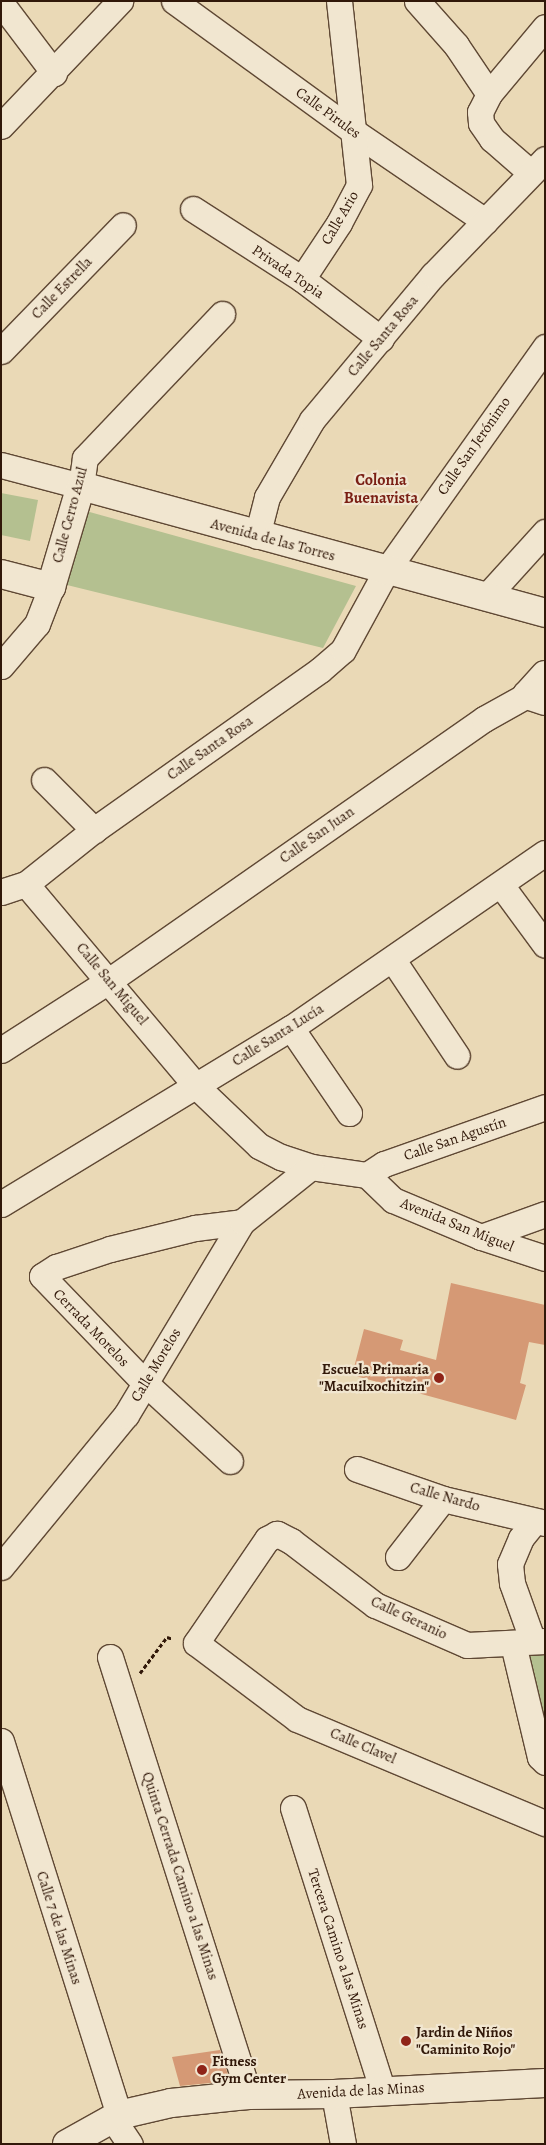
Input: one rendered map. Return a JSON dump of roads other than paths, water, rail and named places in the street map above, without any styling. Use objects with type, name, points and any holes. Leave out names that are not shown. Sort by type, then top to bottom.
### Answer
[{"type":"street","points":[[1,126],[54,73],[120,1]]},
{"type":"street","name":"Calle Pirules","points":[[174,1],[353,131],[485,221]]},
{"type":"street","name":"Calle Ario","points":[[302,279],[339,223],[359,185],[338,1]]},
{"type":"street","points":[[417,1],[456,45],[484,103]]},
{"type":"street","points":[[1,3],[54,73]]},
{"type":"street","points":[[538,166],[492,140],[480,123],[484,103],[545,27]]},
{"type":"street","name":"Calle Santa Rosa","points":[[257,536],[267,497],[312,420],[433,275],[538,166]]},
{"type":"street","name":"Privada Topia","points":[[193,208],[302,279],[381,339]]},
{"type":"street","name":"Calle Estrella","points":[[1,351],[122,225]]},
{"type":"street","name":"Calle Cerro Azul","points":[[1,666],[37,624],[51,587],[81,486],[85,458],[222,314]]},
{"type":"street","name":"Calle San Jerónimo","points":[[386,571],[545,347]]},
{"type":"street","name":"Avenida de las Torres","points":[[1,465],[545,613]]},
{"type":"street","points":[[486,597],[545,532]]},
{"type":"street","name":"Calle Santa Rosa","points":[[1,892],[26,884],[94,830],[320,670],[343,650],[386,571]]},
{"type":"street","points":[[1,574],[51,587]]},
{"type":"street","points":[[536,698],[545,675]]},
{"type":"street","name":"Calle San Juan","points":[[110,980],[484,719],[536,698]]},
{"type":"street","points":[[44,780],[94,830]]},
{"type":"street","name":"Calle Santa Lucía","points":[[1,1204],[291,1028],[394,960],[502,885],[545,852]]},
{"type":"street","name":"Calle San Miguel","points":[[26,884],[110,980],[196,1086]]},
{"type":"street","points":[[502,885],[545,945]]},
{"type":"street","points":[[394,960],[458,1056]]},
{"type":"street","points":[[1,1050],[110,980]]},
{"type":"street","points":[[291,1028],[349,1113]]},
{"type":"street","points":[[196,1086],[259,1146],[280,1157],[311,1167],[367,1175]]},
{"type":"street","name":"Calle San Agustín","points":[[367,1175],[384,1164],[545,1108]]},
{"type":"street","name":"Calle Morelos","points":[[1,1567],[126,1415],[144,1382],[242,1222],[311,1167]]},
{"type":"street","name":"Avenida San Miguel","points":[[367,1175],[393,1200],[481,1237],[545,1258]]},
{"type":"street","points":[[481,1237],[545,1214]]},
{"type":"street","name":"Cerrada Morelos","points":[[230,1461],[144,1382],[42,1276],[56,1267],[110,1249],[196,1228],[242,1222]]},
{"type":"street","name":"Calle Nardo","points":[[357,1469],[443,1498],[540,1522]]},
{"type":"street","points":[[398,1557],[443,1498]]},
{"type":"street","name":"Calle Nardo","points":[[540,1522],[521,1538],[510,1564],[512,1583],[530,1641],[540,1757],[545,1762]]},
{"type":"street","name":"Calle Geranio","points":[[196,1643],[267,1539],[277,1534],[291,1541],[375,1605],[467,1645],[530,1641]]},
{"type":"street","name":"Calle Clavel","points":[[196,1643],[298,1719],[545,1823]]},
{"type":"street","name":"Quinta Cerrada Camino a las Minas","points":[[110,1656],[249,2095]]},
{"type":"street","name":"Calle 7 de las Minas","points":[[1,1741],[116,2117],[130,2144]]},
{"type":"street","name":"Tercera Camino a las Minas","points":[[293,1808],[382,2089]]},
{"type":"street","name":"Avenida de las Minas","points":[[67,2144],[116,2117],[172,2103],[249,2095],[334,2094],[382,2089],[545,2082]]},
{"type":"street","points":[[334,2094],[343,2144]]},
{"type":"place","name":"Escuela Primaria \"Macuilxochitzin\"","points":[[439,1378]]},
{"type":"place","name":"Jardin de Niños \"Caminito Rojo\"","points":[[406,2041]]},
{"type":"place","name":"Fitness Gym Center","points":[[202,2070]]},
{"type":"district","name":"Colonia Buenavista","points":[[381,489]]}]
